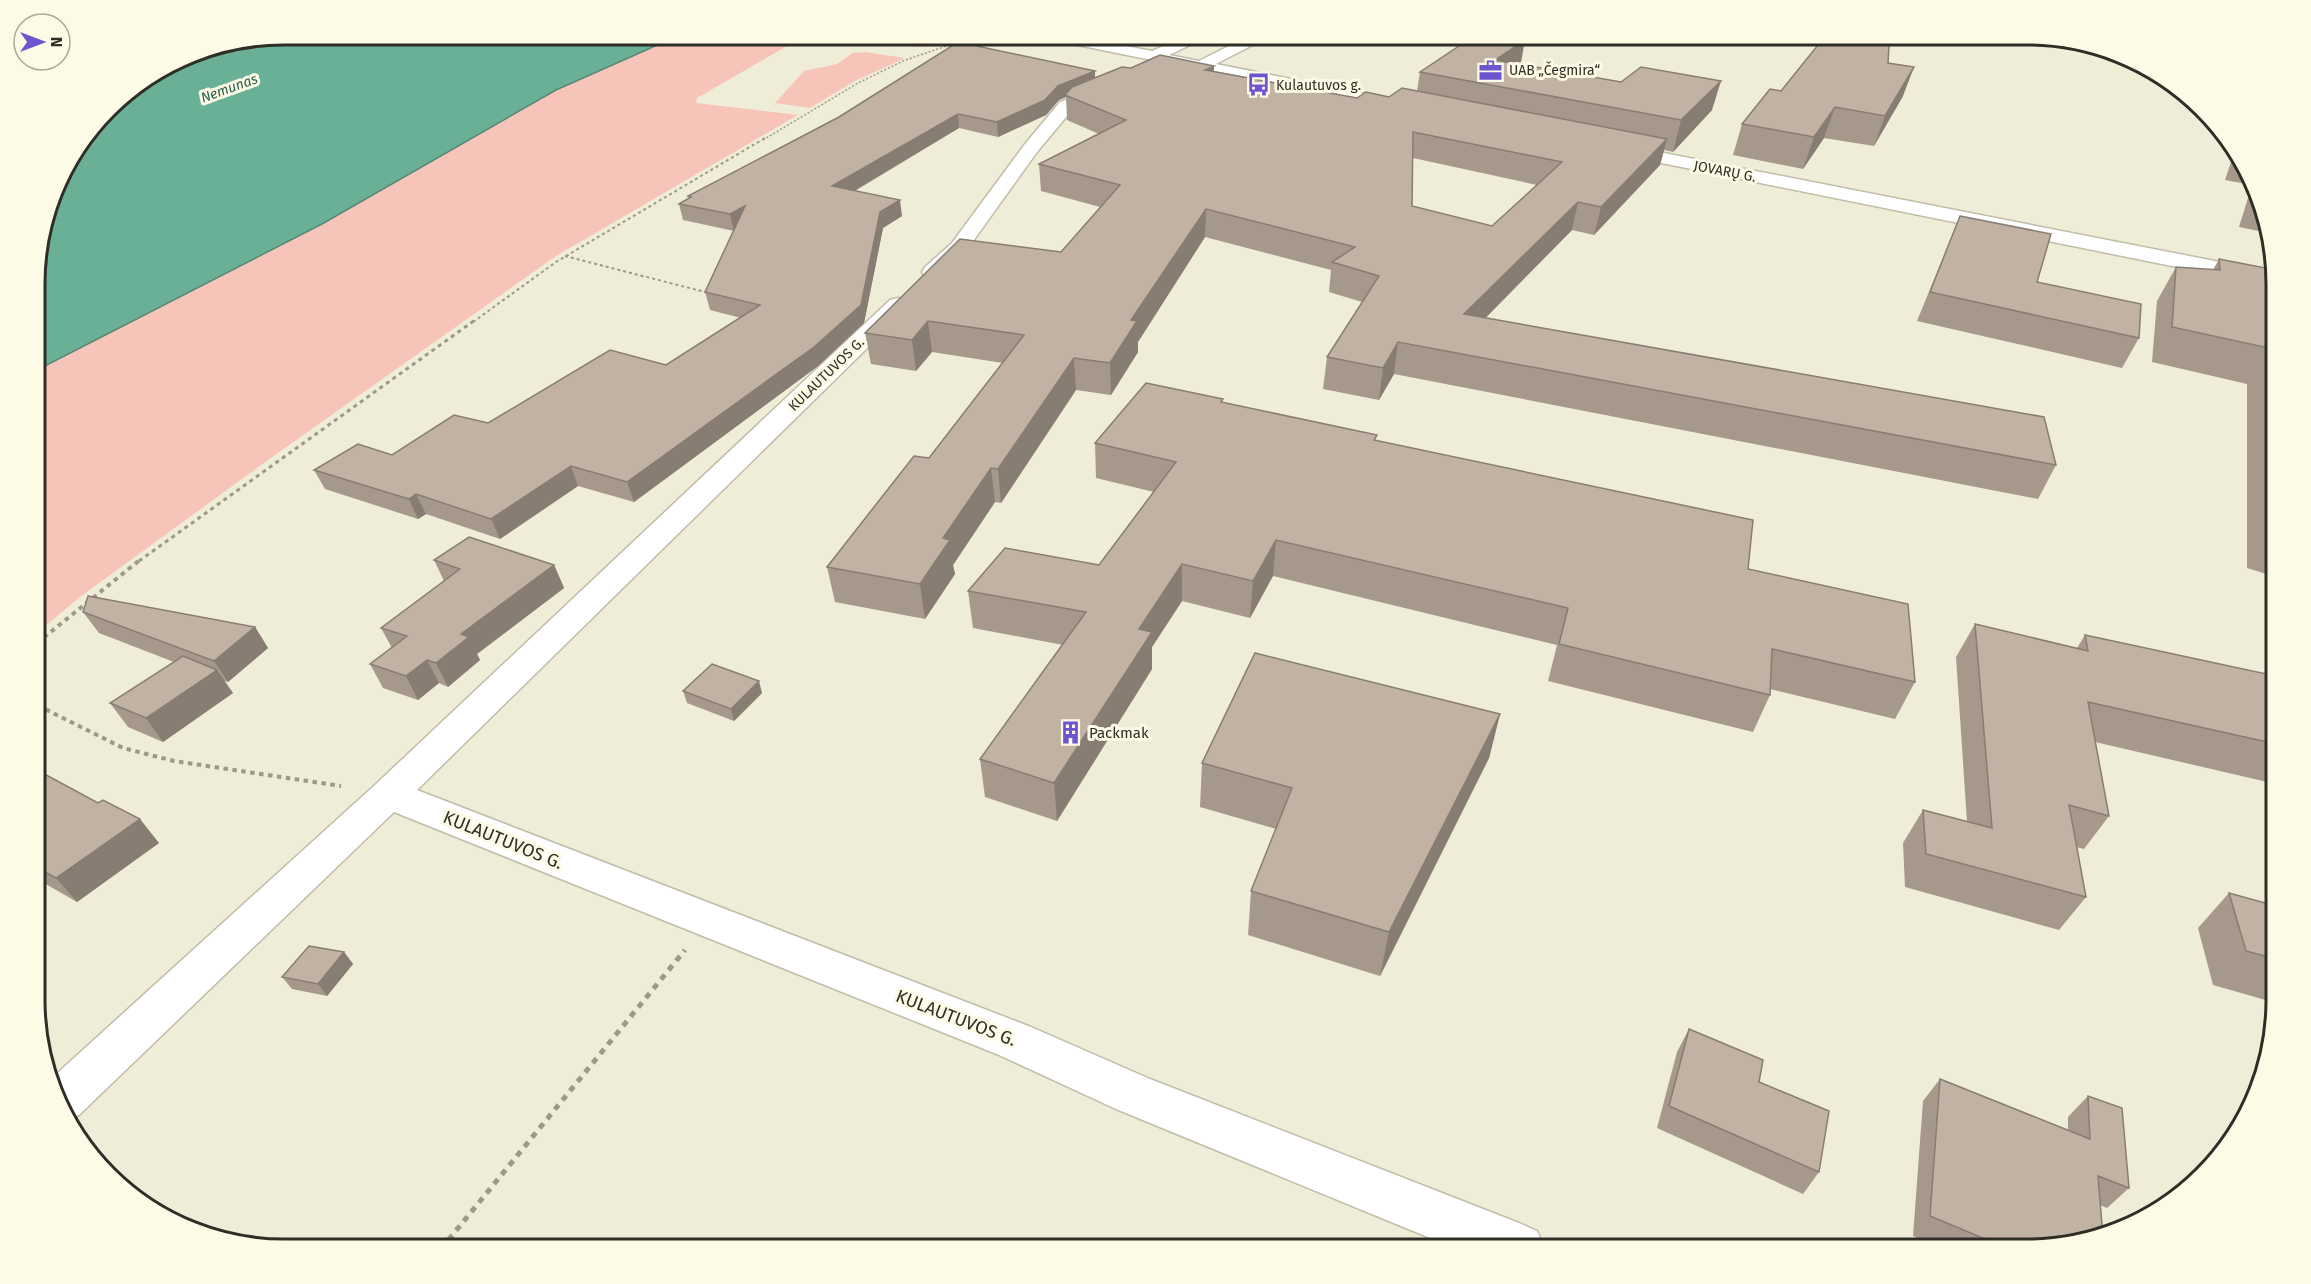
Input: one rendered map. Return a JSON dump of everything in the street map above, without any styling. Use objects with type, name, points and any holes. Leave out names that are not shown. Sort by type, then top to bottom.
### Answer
[{"type":"street","points":[[1101,45],[1417,109]]},
{"type":"street","name":"KULAUTUVOS G.","points":[[65,1097],[389,794],[959,247],[1031,148],[1066,106],[1131,79],[1184,45]]},
{"type":"street","points":[[1200,66],[1240,45]]},
{"type":"street","name":"JOVARŲ G.","points":[[1600,146],[2266,278]]},
{"type":"street","name":"KULAUTUVOS G.","points":[[389,794],[1015,1041],[1133,1094],[1494,1239]]},
{"type":"path","points":[[45,636],[124,571],[565,256],[858,83],[903,61],[947,45]]},
{"type":"path","points":[[565,256],[714,294]]},
{"type":"path","points":[[45,710],[123,748],[174,761],[389,794]]},
{"type":"path","points":[[450,1239],[709,922]]},
{"type":"shaded area","points":[[657,45],[789,45],[697,98],[696,103],[798,115],[556,256],[261,465],[80,597],[45,626],[45,366],[322,224],[556,90]]},
{"type":"shaded area","points":[[908,45],[941,45],[930,47]]},
{"type":"shaded area","points":[[865,52],[905,58],[853,82],[810,108],[775,103],[804,71],[837,64],[853,53]]},
{"type":"water","name":"Nemunas","points":[[657,45],[556,90],[322,224],[45,366],[47,253],[53,222],[63,192],[85,151],[104,126],[138,94],[164,77],[192,63],[222,53],[268,46]]},
{"type":"building","points":[[953,45],[972,45],[1095,71],[1058,86],[1045,100],[997,122],[958,114],[832,186],[900,200],[880,212],[861,305],[814,347],[627,482],[571,466],[491,519],[416,494],[409,499],[314,470],[358,444],[392,455],[454,415],[488,423],[610,350],[666,365],[760,305],[705,292],[745,206],[730,214],[679,204],[691,197],[688,196],[839,117]]},
{"type":"building","points":[[1460,45],[1518,45],[1495,60],[1621,82],[1641,67],[1721,81],[1681,120],[1420,72]]},
{"type":"building","points":[[1818,45],[1889,46],[1888,63],[1914,67],[1885,116],[1835,107],[1814,137],[1742,124],[1770,89],[1781,91]]},
{"type":"building","points":[[1160,55],[1214,66],[1205,70],[1357,98],[1366,92],[1389,97],[1402,88],[1667,139],[1601,207],[1578,202],[1464,314],[2044,417],[2056,465],[1398,342],[1383,368],[1327,357],[1379,276],[1332,262],[1355,247],[1206,209],[1131,320],[1137,321],[1110,363],[1074,358],[998,469],[991,468],[943,538],[950,540],[920,584],[827,567],[914,456],[929,458],[1024,335],[928,321],[912,340],[865,333],[960,239],[1061,252],[1120,185],[1039,164],[1126,120],[1065,95],[1072,87],[1122,67],[1131,68]],"holes":[[[1413,132],[1562,162],[1492,226],[1412,206]]]},
{"type":"building","points":[[1960,216],[2051,234],[2037,282],[2141,304],[2139,338],[1930,292]]},
{"type":"building","points":[[2219,259],[2265,268],[2266,347],[2172,327],[2176,267],[2220,270]]},
{"type":"building","points":[[1146,383],[1223,399],[1221,402],[1377,435],[1374,440],[1753,520],[1748,569],[1908,604],[1915,682],[1772,649],[1770,695],[1559,644],[1568,608],[1276,540],[1253,581],[1182,564],[1139,629],[1152,632],[1054,783],[980,759],[1086,612],[968,591],[1005,548],[1099,565],[1176,462],[1095,443]]},
{"type":"building","points":[[469,537],[554,565],[461,634],[469,637],[436,663],[427,660],[406,676],[370,664],[407,636],[381,628],[460,569],[434,560]]},
{"type":"building","points":[[88,596],[255,627],[214,661],[83,612]]},
{"type":"building","points":[[1975,624],[2088,651],[2085,635],[2266,674],[2266,742],[2088,702],[2109,816],[2069,805],[2086,897],[1926,854],[1923,810],[1992,828]]},
{"type":"building","points":[[1255,653],[1500,714],[1389,932],[1251,891],[1292,788],[1202,763]]},
{"type":"building","points":[[183,656],[217,670],[146,718],[110,703]]},
{"type":"building","points":[[712,664],[759,681],[731,709],[683,691]]},
{"type":"building","points":[[45,774],[98,803],[103,800],[140,819],[56,878],[45,872]]},
{"type":"building","points":[[2229,893],[2266,903],[2266,956],[2246,951]]},
{"type":"building","points":[[309,946],[344,952],[318,984],[282,977]]},
{"type":"building","points":[[1689,1029],[1763,1060],[1759,1082],[1829,1111],[1819,1172],[1669,1106]]},
{"type":"building","points":[[1940,1079],[2090,1139],[2088,1096],[2122,1108],[2129,1188],[2098,1176],[2102,1227],[2058,1237],[1985,1239],[1930,1216]]},
{"type":"place","name":"UAB „Čegmira“","points":[[1491,70]]},
{"type":"place","name":"Kulautuvos g.","points":[[1258,85]]},
{"type":"place","name":"Packmak","points":[[1071,733]]}]
